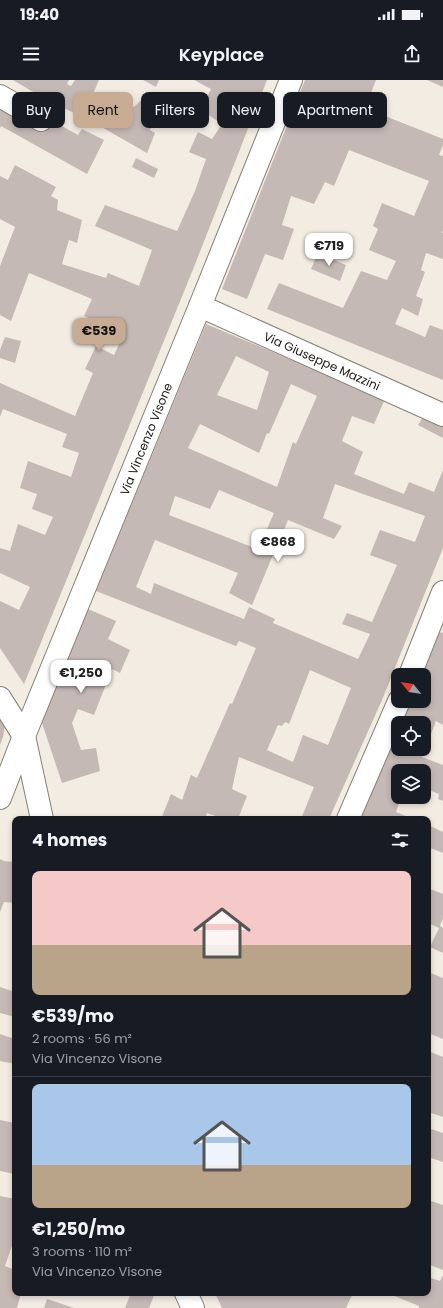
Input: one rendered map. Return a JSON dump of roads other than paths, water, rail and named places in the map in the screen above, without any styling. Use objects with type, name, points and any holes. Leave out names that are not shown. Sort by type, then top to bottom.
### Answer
[{"type":"street","name":"Via Vincenzo Visone","points":[[0,798],[291,80]]},
{"type":"street","points":[[0,96],[12,103]]},
{"type":"street","name":"Via Giuseppe Mazzini","points":[[200,306],[443,415]]},
{"type":"street","points":[[414,668],[437,624],[443,592]]},
{"type":"street","points":[[0,698],[24,736],[41,816]]},
{"type":"street","points":[[349,816],[396,708]]},
{"type":"street","points":[[187,1296],[193,1308]]}]
